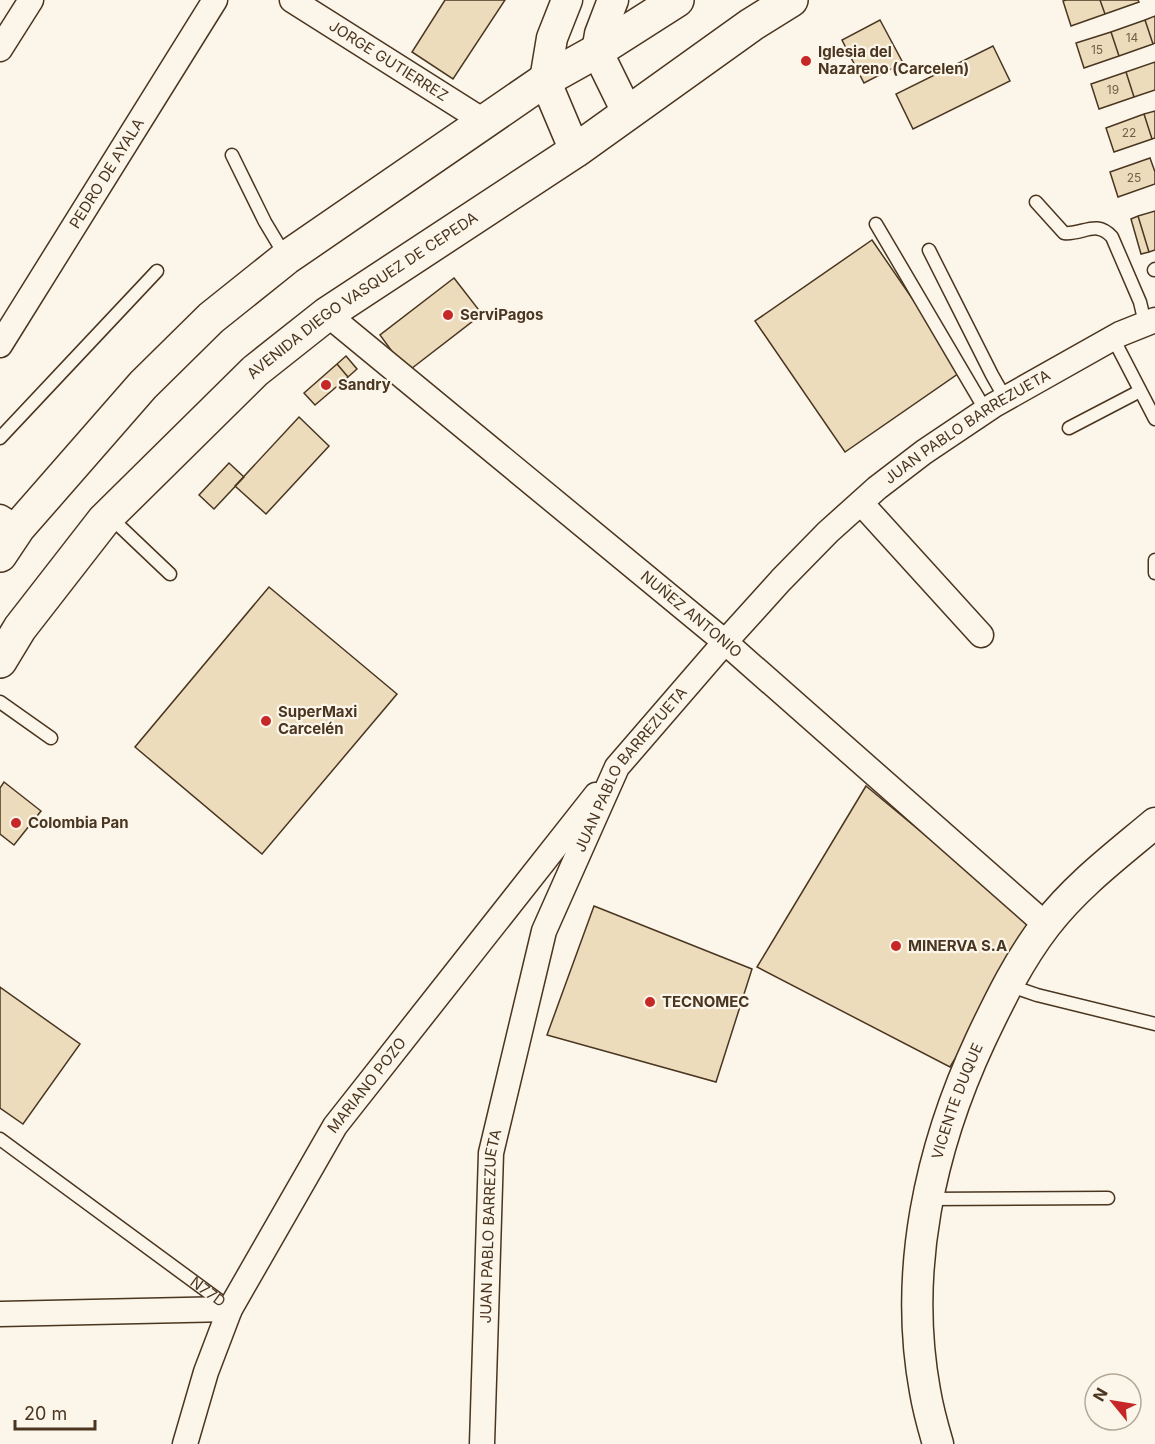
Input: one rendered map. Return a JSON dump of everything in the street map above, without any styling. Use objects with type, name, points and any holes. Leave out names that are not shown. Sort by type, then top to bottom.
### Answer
[{"type":"main road","points":[[0,555],[9,523],[211,318],[286,258],[545,80],[597,51],[677,0]]},
{"type":"main road","name":"AVENIDA DIEGO VASQUEZ DE CEPEDA","points":[[0,661],[20,628],[109,516],[255,371],[327,314],[575,151],[751,25],[791,0]]},
{"type":"street","points":[[0,49],[32,0]]},
{"type":"street","name":"PEDRO DE AYALA","points":[[0,345],[215,0]]},
{"type":"street","name":"JORGE GUTIERREZ","points":[[292,0],[485,122]]},
{"type":"street","points":[[567,0],[552,38],[545,80],[575,151]]},
{"type":"street","points":[[613,0],[600,33],[597,51],[628,114]]},
{"type":"street","name":"NUÑEZ ANTONIO","points":[[327,314],[725,642],[1046,925]]},
{"type":"street","name":"JUAN PABLO BARREZUETA","points":[[482,1444],[491,1153],[544,931],[617,767],[725,642],[828,532],[861,503],[924,452],[996,405],[1113,338],[1150,321]]},
{"type":"street","points":[[861,503],[981,635]]},
{"type":"street","name":"MARIANO POZO","points":[[185,1444],[206,1372],[230,1309],[335,1126],[617,767]]},
{"type":"street","name":"VICENTE DUQUE","points":[[938,1444],[925,1391],[918,1336],[918,1279],[926,1199],[940,1142],[964,1075],[1006,985],[1046,925],[1087,879],[1155,823]]},
{"type":"street","name":"N77D","points":[[0,1314],[230,1309]]},
{"type":"lane","points":[[232,155],[265,222],[286,258]]},
{"type":"lane","points":[[1036,202],[1064,233],[1099,227],[1107,231],[1112,237],[1150,321]]},
{"type":"lane","points":[[876,224],[996,405]]},
{"type":"lane","points":[[929,250],[992,375],[996,405]]},
{"type":"lane","points":[[0,438],[157,271]]},
{"type":"lane","points":[[1113,338],[1155,419]]},
{"type":"lane","points":[[1069,428],[1140,391]]},
{"type":"lane","points":[[109,516],[170,574]]},
{"type":"lane","points":[[1155,560],[1155,573]]},
{"type":"lane","points":[[0,702],[51,738]]},
{"type":"lane","points":[[1006,985],[1037,996],[1155,1024]]},
{"type":"lane","name":"N77D","points":[[0,1139],[230,1309]]},
{"type":"lane","points":[[926,1199],[1108,1198]]},
{"type":"building","points":[[445,0],[505,0],[453,79],[412,52]]},
{"type":"building","points":[[1100,0],[1105,14],[1071,26],[1063,1]]},
{"type":"building","points":[[1100,0],[1138,0],[1139,2],[1105,14]]},
{"type":"building","points":[[1155,16],[1155,43],[1153,44],[1145,20]]},
{"type":"building","points":[[880,20],[903,63],[864,83],[842,40]]},
{"type":"building","points":[[1145,20],[1153,44],[1119,56],[1111,32]]},
{"type":"building","points":[[1111,32],[1119,56],[1084,68],[1076,43]]},
{"type":"building","points":[[993,46],[1010,81],[913,129],[896,94]]},
{"type":"building","points":[[1155,62],[1155,90],[1134,97],[1126,72]]},
{"type":"building","points":[[1126,72],[1134,97],[1099,109],[1091,84]]},
{"type":"building","points":[[1155,111],[1155,138],[1152,139],[1144,114]]},
{"type":"building","points":[[1144,114],[1152,139],[1114,152],[1106,128]]},
{"type":"building","points":[[1150,158],[1155,172],[1155,184],[1118,197],[1110,172]]},
{"type":"building","points":[[1155,211],[1155,250],[1149,252],[1138,216]]},
{"type":"building","points":[[1138,216],[1149,252],[1141,254],[1131,219]]},
{"type":"building","points":[[872,240],[962,371],[845,452],[755,321]]},
{"type":"building","points":[[454,278],[482,314],[407,372],[380,335]]},
{"type":"building","points":[[346,356],[357,369],[348,377],[337,364]]},
{"type":"building","name":"Sandry","points":[[337,364],[348,377],[315,405],[304,393]]},
{"type":"building","points":[[299,417],[329,446],[266,514],[235,486]]},
{"type":"building","points":[[229,463],[244,477],[214,509],[199,495]]},
{"type":"building","name":"SuperMaxi Carcelén","points":[[269,587],[397,694],[262,854],[135,747]]},
{"type":"building","name":"Colombia Pan","points":[[4,782],[41,811],[14,845],[0,834],[0,788]]},
{"type":"building","name":"MINERVA S.A","points":[[866,786],[1035,926],[950,1067],[757,967]]},
{"type":"building","name":"TECNOMEC","points":[[594,906],[752,969],[716,1082],[547,1035]]},
{"type":"building","points":[[0,987],[80,1044],[23,1124],[0,1108]]},
{"type":"place","name":"Iglesia del Nazareno (Carcelen)","points":[[806,61]]},
{"type":"place","name":"ServiPagos","points":[[448,315]]},
{"type":"place","name":"Sandry","points":[[326,385]]},
{"type":"place","name":"SuperMaxi Carcelén","points":[[266,721]]},
{"type":"place","name":"Colombia Pan","points":[[16,823]]},
{"type":"place","name":"MINERVA S.A","points":[[896,946]]},
{"type":"place","name":"TECNOMEC","points":[[650,1002]]}]
